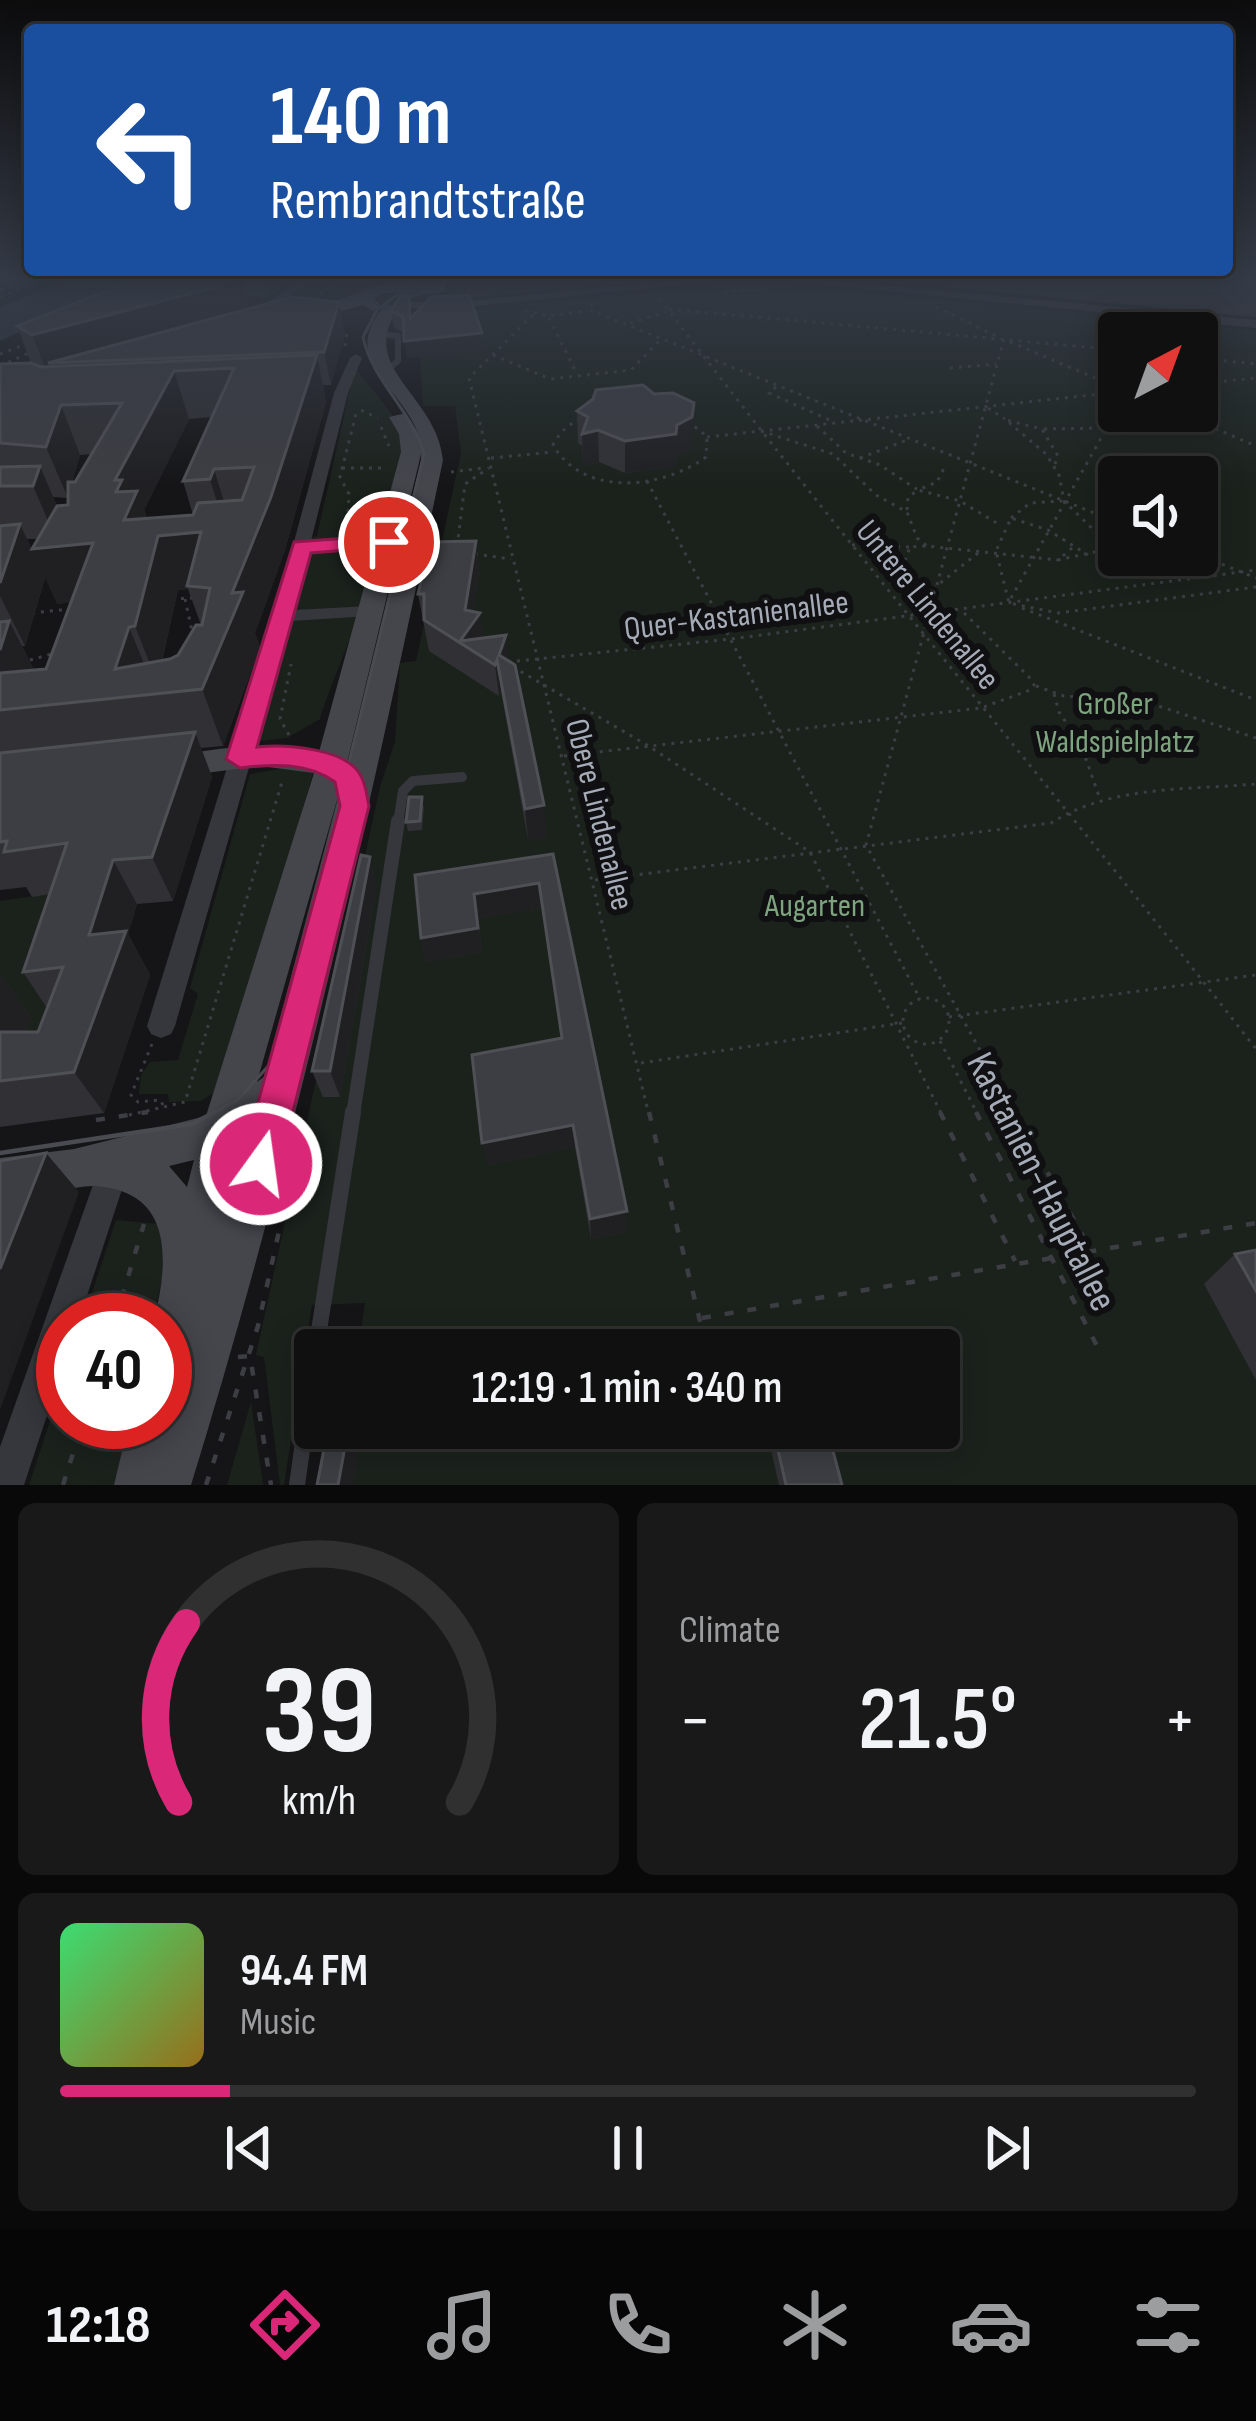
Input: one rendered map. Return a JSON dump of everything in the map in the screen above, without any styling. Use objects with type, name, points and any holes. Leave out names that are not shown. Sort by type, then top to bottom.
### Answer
[{"type":"street","points":[[164,1485],[214,1338],[355,806],[432,460],[424,422],[385,372],[374,348]]},
{"type":"street","points":[[161,1026],[240,759],[292,615],[302,547],[337,393],[355,350]]},
{"type":"street","points":[[185,1293],[222,1132],[331,766],[411,452],[409,434],[355,350]]},
{"type":"street","points":[[302,547],[389,542]]},
{"type":"street","points":[[292,615],[370,611]]},
{"type":"street","points":[[288,752],[321,728],[348,690]]},
{"type":"street","points":[[131,771],[288,752],[331,766],[348,778],[355,806]]},
{"type":"street","points":[[4,1485],[94,1169],[170,1128],[222,1132],[280,1089]]},
{"type":"street","points":[[0,1180],[94,1169],[151,1179],[184,1226],[184,1293]]},
{"type":"street","points":[[141,1485],[149,1449]]},
{"type":"lane","points":[[319,1329],[403,790],[413,781],[462,777]]},
{"type":"lane","points":[[297,1485],[302,1449]]},
{"type":"path","points":[[0,366],[41,348]]},
{"type":"path","name":"Obere Lindenallee","points":[[498,348],[469,378],[702,1329]]},
{"type":"path","points":[[564,348],[578,376]]},
{"type":"path","points":[[492,354],[550,379],[632,370],[652,348]]},
{"type":"path","points":[[683,348],[1098,515]]},
{"type":"path","name":"Untere Lindenallee","points":[[696,348],[1256,1049]]},
{"type":"path","points":[[1002,348],[925,614],[866,845],[1090,1250]]},
{"type":"path","points":[[1025,348],[1098,381]]},
{"type":"path","points":[[1218,360],[1256,364]]},
{"type":"path","points":[[950,368],[998,364]]},
{"type":"path","points":[[1218,382],[1256,378]]},
{"type":"path","points":[[777,386],[769,393],[836,422]]},
{"type":"path","points":[[707,437],[1098,393]]},
{"type":"path","points":[[987,407],[1030,436],[1055,464],[1063,479],[1064,501]]},
{"type":"path","points":[[346,544],[349,494],[340,481],[359,410],[377,415],[392,452]]},
{"type":"path","points":[[612,410],[665,413],[692,423],[707,437],[706,457],[694,467],[647,482],[586,475],[571,469],[555,452],[555,439],[565,427],[612,410]]},
{"type":"path","points":[[1006,420],[1042,429],[1098,428]]},
{"type":"path","points":[[816,424],[858,458],[880,465],[918,490],[960,501],[1003,528]]},
{"type":"path","points":[[1042,429],[1058,456],[1055,464]]},
{"type":"path","points":[[759,430],[833,454],[876,495],[907,512]]},
{"type":"path","points":[[1218,430],[1256,446]]},
{"type":"path","points":[[1009,603],[1104,432]]},
{"type":"path","points":[[858,458],[909,438]]},
{"type":"path","points":[[489,458],[555,452]]},
{"type":"path","points":[[945,466],[937,482],[908,496],[907,512],[917,538],[927,546],[978,554]]},
{"type":"path","points":[[440,473],[490,467]]},
{"type":"path","points":[[490,467],[465,484],[458,538],[478,556],[511,559]]},
{"type":"path","points":[[342,468],[391,468]]},
{"type":"path","points":[[647,482],[920,999]]},
{"type":"path","points":[[1009,603],[996,550],[1003,528],[1030,503],[1064,501],[1098,530]]},
{"type":"path","points":[[1012,518],[1048,530],[1088,555]]},
{"type":"path","points":[[851,545],[927,546]]},
{"type":"path","points":[[910,547],[905,561],[914,580],[934,588],[944,584],[961,560],[996,550],[1032,560],[1098,552]]},
{"type":"path","points":[[1058,560],[1072,548]]},
{"type":"path","points":[[1218,563],[1256,578]]},
{"type":"path","name":"Quer-Kastanienallee","points":[[543,687],[507,662],[731,639],[1256,570]]},
{"type":"path","points":[[1009,603],[1058,613],[1256,587]]},
{"type":"path","points":[[185,598],[186,613],[199,640]]},
{"type":"path","points":[[161,600],[202,598]]},
{"type":"path","points":[[1009,603],[1256,700]]},
{"type":"path","points":[[31,614],[73,609]]},
{"type":"path","points":[[962,610],[1034,686],[1102,701],[1143,700],[1256,738]]},
{"type":"path","points":[[170,1128],[185,1102],[288,752],[280,719],[292,615]]},
{"type":"path","points":[[20,662],[65,649],[58,669]]},
{"type":"path","points":[[562,756],[981,708],[1034,686]]},
{"type":"path","points":[[543,687],[647,745],[810,852],[1016,1262]]},
{"type":"path","points":[[1054,693],[1059,712],[1073,726],[1102,802]]},
{"type":"path","points":[[593,880],[1051,823],[1068,808],[1256,784]]},
{"type":"path","points":[[949,1017],[1256,975]]},
{"type":"path","points":[[639,1063],[899,1024],[917,1039],[940,1041],[950,1031],[949,1017],[937,1004],[920,999],[902,1009],[899,1024]]},
{"type":"path","points":[[161,1026],[140,1064],[131,1095],[138,1102],[160,1100],[170,1128]]},
{"type":"path","name":"Kastanien-Hauptallee","points":[[940,1041],[1097,1346]]},
{"type":"path","points":[[96,1120],[170,1128]]},
{"type":"path","points":[[206,1485],[250,1356],[294,1166]]},
{"type":"path","points":[[123,1293],[150,1205],[164,1192]]},
{"type":"path","points":[[700,1318],[1256,1223]]},
{"type":"path","points":[[230,1357],[250,1356]]},
{"type":"path","points":[[250,1356],[271,1485]]},
{"type":"path","points":[[63,1485],[74,1449]]},
{"type":"green space","name":"Augarten","points":[[430,348],[1098,348],[1098,432],[1218,432],[1218,348],[1256,348],[1256,1485],[334,1485],[340,1449],[960,1449],[960,1329],[361,1329],[365,1303],[312,1305],[308,1329],[294,1329],[294,1421],[284,1485],[280,1485],[264,1357],[256,1355],[380,787],[395,742],[400,663],[416,661],[461,453],[455,406],[423,406],[420,357]]},
{"type":"green space","points":[[355,368],[399,428],[403,455],[389,529],[320,719],[287,738],[259,741],[257,731],[312,537],[317,536]]},
{"type":"green space","points":[[298,766],[314,770],[222,1088],[201,1101],[169,1102],[168,1094],[139,1094],[141,1075],[150,1062],[178,1060],[198,994],[190,988],[250,774]]},
{"type":"green space","points":[[92,888],[68,1074],[0,1021],[0,901]]},
{"type":"green space","points":[[116,1220],[159,1224],[168,1251],[159,1293],[92,1293]]},
{"type":"green space","points":[[251,1402],[263,1485],[227,1485]]},
{"type":"green space","points":[[41,1449],[128,1449],[119,1485],[29,1485]]},
{"type":"building","points":[[102,348],[325,348],[324,352],[48,363]]},
{"type":"building","points":[[317,355],[271,497],[232,593],[243,592],[202,689],[0,710],[0,673],[46,669],[93,543],[32,549],[57,506],[68,505],[68,482],[75,482],[122,403],[61,405],[46,447],[0,443],[0,364],[41,367]],"holes":[[[234,368],[183,481],[210,479],[214,469],[254,467],[242,500],[198,503],[193,515],[124,520],[137,491],[116,492],[122,480],[115,480],[174,371]],[[201,532],[187,586],[210,588],[202,625],[196,625],[178,655],[115,669],[129,627],[135,626],[158,536]]]},
{"type":"building","points":[[643,385],[654,394],[673,393],[694,403],[692,417],[677,425],[676,434],[625,441],[598,430],[582,434],[588,417],[577,411],[593,399],[596,390]]},
{"type":"building","points":[[40,466],[33,486],[0,486],[0,467]]},
{"type":"building","points":[[20,524],[0,583],[0,526]]},
{"type":"building","points":[[476,541],[465,610],[480,613],[460,641],[506,635],[499,655],[515,665],[544,805],[525,809],[497,660],[495,665],[424,620],[424,594],[418,594],[430,542]]},
{"type":"building","points":[[9,621],[0,650],[0,622]]},
{"type":"building","points":[[195,732],[152,857],[113,860],[89,935],[126,931],[74,1072],[0,1081],[0,1032],[38,1032],[63,967],[23,972],[67,843],[4,852],[0,753]]},
{"type":"building","points":[[409,797],[422,797],[420,821],[406,822]]},
{"type":"building","points":[[553,854],[627,1211],[590,1219],[573,1125],[482,1143],[472,1055],[562,1038],[539,883],[474,894],[478,928],[421,938],[415,875]]},
{"type":"building","points":[[361,855],[370,857],[330,1071],[312,1071]]},
{"type":"building","points":[[46,1153],[0,1269],[0,1161]]},
{"type":"building","points":[[1256,1250],[1256,1291],[1235,1254]]},
{"type":"building","points":[[324,1449],[345,1449],[338,1485],[317,1485]]},
{"type":"building","points":[[778,1449],[833,1449],[842,1485],[786,1485]]},
{"type":"tram line","points":[[210,1115],[238,1100],[271,1063],[283,1033],[424,454],[367,348]]},
{"type":"tram line","points":[[0,1153],[192,1124],[215,1112]]},
{"type":"route","points":[[261,1164],[355,806],[348,778],[331,766],[278,754],[240,759],[302,547],[389,542]]},
{"type":"park label","name":"Großer Waldspielplatz","points":[[1115,721]]}]
